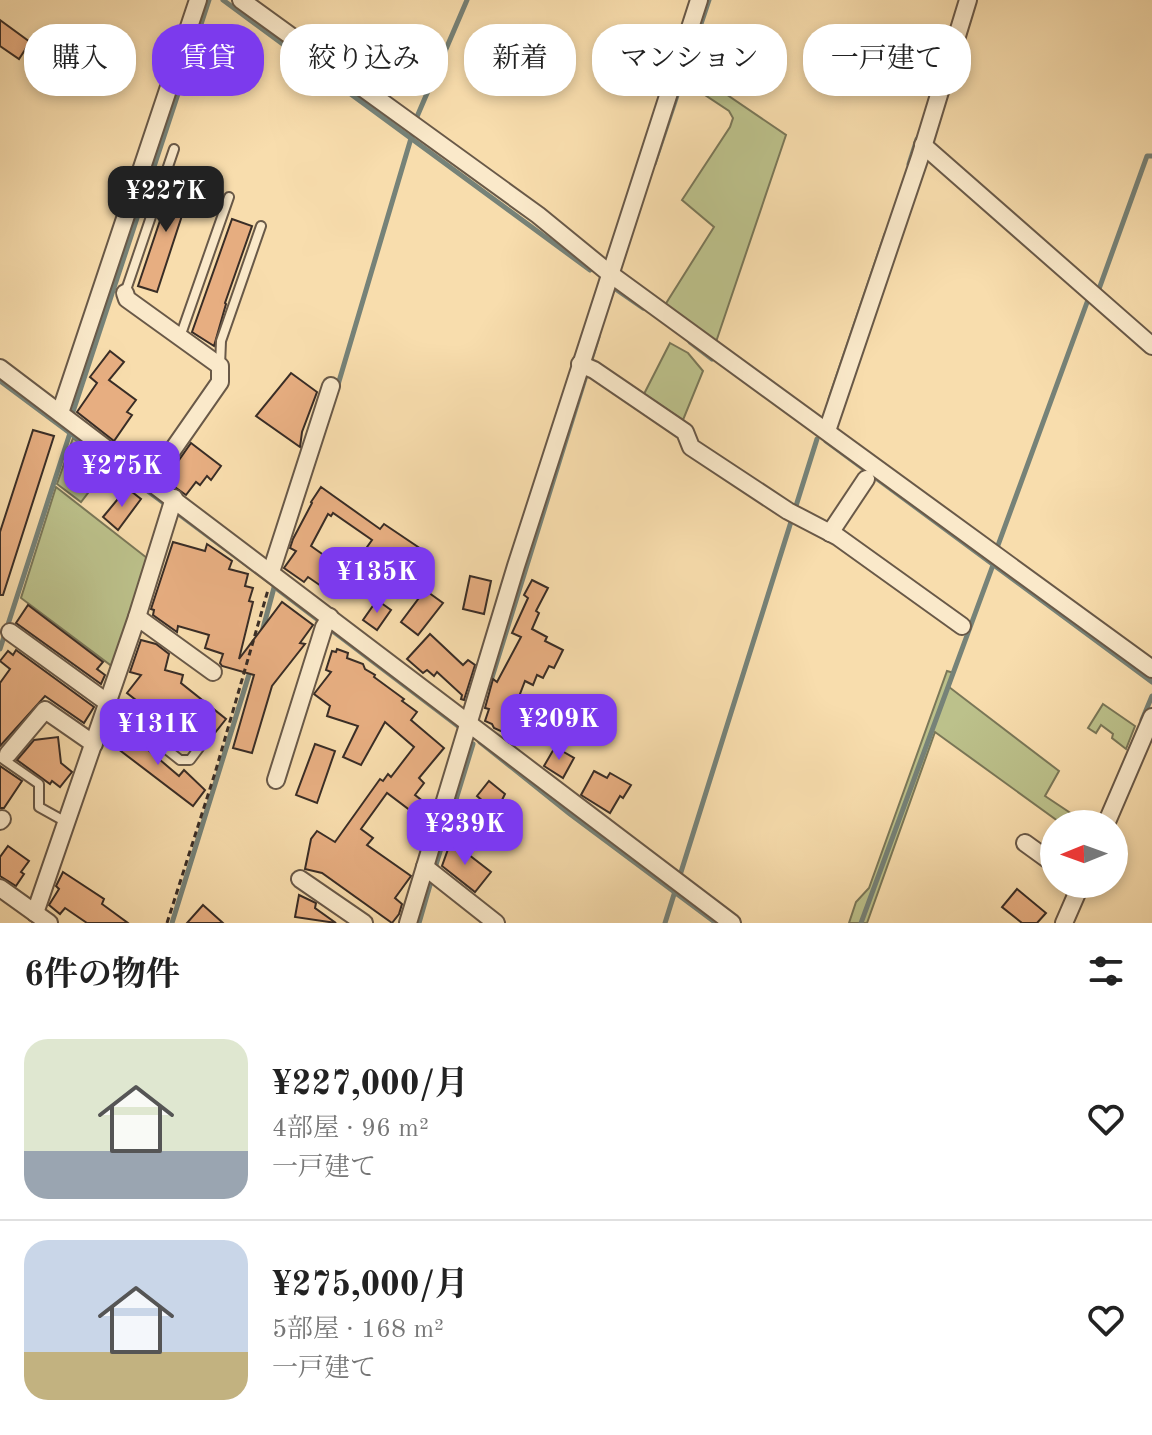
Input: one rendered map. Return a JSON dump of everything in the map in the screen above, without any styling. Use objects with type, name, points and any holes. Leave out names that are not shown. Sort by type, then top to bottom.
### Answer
[{"type":"street","points":[[67,418],[198,0]]},
{"type":"street","points":[[241,0],[538,215],[609,273],[1152,669]]},
{"type":"street","points":[[408,923],[430,871],[469,722],[587,367],[609,273],[699,0]]},
{"type":"street","points":[[827,431],[968,0]]},
{"type":"street","points":[[923,145],[1152,346]]},
{"type":"street","points":[[125,293],[127,299],[220,366],[220,382],[151,481]]},
{"type":"street","points":[[587,367],[685,432],[691,447],[793,514],[830,533],[962,626]]},
{"type":"street","points":[[0,368],[151,481],[172,505],[273,578],[327,622],[469,722],[732,923]]},
{"type":"street","points":[[273,578],[331,386]]},
{"type":"street","points":[[830,533],[866,479]]},
{"type":"street","points":[[2,894],[42,918],[66,823],[172,505]]},
{"type":"street","points":[[137,617],[213,672]]},
{"type":"street","points":[[276,780],[327,622]]},
{"type":"street","points":[[10,632],[108,703]]},
{"type":"street","points":[[4,755],[45,710],[94,744]]},
{"type":"street","points":[[1112,810],[1152,717]]},
{"type":"street","points":[[1025,843],[1040,854]]},
{"type":"street","points":[[430,871],[496,923]]},
{"type":"street","points":[[300,879],[364,923]]},
{"type":"street","points":[[1064,923],[1075,898]]},
{"type":"lane","points":[[125,293],[174,149]]},
{"type":"lane","points":[[180,337],[229,197]]},
{"type":"lane","points":[[220,366],[221,341],[261,226]]},
{"type":"lane","points":[[108,703],[180,760],[190,760],[199,748]]},
{"type":"lane","points":[[4,755],[39,784],[39,807],[66,823]]},
{"type":"path","points":[[167,923],[273,578]]},
{"type":"green space","points":[[706,96],[729,96],[786,135],[716,342],[665,305],[714,227],[682,200],[730,127],[733,118],[729,111]]},
{"type":"green space","points":[[670,343],[688,353],[703,371],[683,420],[644,394]]},
{"type":"green space","points":[[73,438],[108,467],[81,502],[57,484]]},
{"type":"green space","points":[[56,487],[147,558],[113,667],[21,598]]},
{"type":"green space","points":[[947,671],[954,673],[949,687],[1059,771],[1045,796],[1066,810],[1043,810],[935,732],[867,923],[849,923],[856,902],[869,888]]},
{"type":"green space","points":[[1103,704],[1135,726],[1126,749],[1101,725],[1096,733],[1088,728]]},
{"type":"building","points":[[0,20],[24,38],[24,51],[19,59],[0,46]]},
{"type":"building","points":[[175,176],[193,182],[157,292],[138,286]]},
{"type":"building","points":[[232,219],[252,226],[225,303],[214,346],[192,332]]},
{"type":"building","points":[[110,351],[124,362],[109,380],[136,400],[127,412],[132,415],[114,441],[77,412],[97,383],[90,377]]},
{"type":"building","points":[[291,373],[317,392],[302,432],[300,447],[256,416]]},
{"type":"building","points":[[33,430],[54,436],[3,595],[0,595],[0,532]]},
{"type":"building","points":[[191,443],[221,466],[211,480],[207,476],[200,485],[196,482],[186,495],[165,480]]},
{"type":"building","points":[[321,487],[380,529],[384,524],[424,551],[413,565],[409,562],[405,567],[400,564],[382,590],[352,568],[372,540],[333,513],[331,516],[328,514],[311,546],[339,566],[327,584],[324,582],[321,586],[308,577],[304,582],[284,568],[296,551],[290,548],[293,539]]},
{"type":"building","points":[[127,488],[141,499],[118,530],[103,517]]},
{"type":"building","points":[[173,542],[205,551],[207,544],[232,561],[229,569],[248,574],[245,586],[253,588],[249,601],[253,602],[239,659],[282,602],[313,625],[300,643],[305,644],[272,686],[252,753],[233,748],[254,675],[222,666],[223,654],[205,648],[209,635],[178,626],[177,632],[153,615],[154,610],[151,609]]},
{"type":"building","points":[[470,576],[491,581],[484,614],[463,609]]},
{"type":"building","points":[[532,580],[548,588],[536,611],[539,613],[532,629],[547,637],[545,641],[563,650],[554,668],[549,666],[543,678],[537,675],[533,685],[525,681],[505,733],[485,721],[489,709],[485,708],[493,679],[497,682],[521,637],[512,633],[528,598],[524,595]]},
{"type":"building","points":[[425,590],[443,603],[418,635],[401,622]]},
{"type":"building","points":[[377,600],[391,610],[377,630],[363,620]]},
{"type":"building","points":[[28,605],[103,662],[97,669],[105,675],[101,684],[16,623]]},
{"type":"building","points":[[430,634],[463,665],[468,660],[475,665],[464,700],[437,672],[434,676],[427,670],[423,673],[407,659]]},
{"type":"building","points":[[141,640],[156,644],[169,654],[165,670],[183,675],[181,683],[226,719],[214,734],[195,719],[182,736],[127,693],[141,675],[130,672]]},
{"type":"building","points":[[337,649],[348,653],[347,658],[363,664],[374,677],[404,699],[402,701],[417,712],[411,720],[444,748],[419,778],[424,783],[415,795],[424,802],[415,814],[387,793],[361,829],[373,838],[367,845],[411,876],[395,898],[402,904],[392,923],[322,873],[305,869],[311,839],[317,831],[335,842],[380,779],[383,781],[388,774],[391,777],[414,747],[385,722],[361,765],[343,757],[358,726],[327,716],[330,706],[314,694],[331,672],[326,670],[332,651],[336,652]]},
{"type":"building","points":[[16,650],[94,707],[84,723],[45,696],[0,746],[0,683],[10,669],[0,661],[8,651],[13,655]]},
{"type":"building","points":[[120,726],[179,776],[184,770],[205,790],[193,806],[109,742]]},
{"type":"building","points":[[58,737],[61,763],[72,772],[60,787],[52,781],[50,784],[17,760],[34,740]]},
{"type":"building","points":[[315,744],[335,751],[317,803],[296,795]]},
{"type":"building","points":[[555,747],[574,758],[563,778],[544,766]]},
{"type":"building","points":[[0,766],[22,781],[4,808],[0,808]]},
{"type":"building","points":[[594,771],[607,778],[610,773],[631,785],[610,813],[581,795]]},
{"type":"building","points":[[489,781],[505,794],[496,812],[477,796]]},
{"type":"building","points":[[451,841],[491,872],[475,892],[442,866]]},
{"type":"building","points":[[8,846],[29,861],[16,886],[0,876],[0,857]]},
{"type":"building","points":[[63,872],[104,899],[102,904],[128,923],[87,923],[65,908],[60,914],[49,905],[59,889],[56,886]]},
{"type":"building","points":[[1017,889],[1046,913],[1037,923],[1022,923],[1002,907]]},
{"type":"building","points":[[299,895],[316,903],[315,908],[336,923],[295,917]]},
{"type":"building","points":[[203,905],[223,923],[187,923]]},
{"type":"waterway","points":[[67,430],[209,0]]},
{"type":"waterway","points":[[223,0],[590,270]]},
{"type":"waterway","points":[[416,119],[467,0]]},
{"type":"waterway","points":[[654,164],[709,0]]},
{"type":"waterway","points":[[337,388],[412,135]]},
{"type":"waterway","points":[[909,164],[917,139]]},
{"type":"waterway","points":[[1099,289],[1147,156],[1152,156]]},
{"type":"waterway","points":[[830,399],[886,234]]},
{"type":"waterway","points":[[617,290],[643,308]]},
{"type":"waterway","points":[[997,548],[1089,297]]},
{"type":"waterway","points":[[489,687],[598,337]]},
{"type":"waterway","points":[[690,342],[712,359]]},
{"type":"waterway","points":[[0,381],[274,585]]},
{"type":"waterway","points":[[0,649],[70,433]]},
{"type":"waterway","points":[[665,923],[817,439]]},
{"type":"waterway","points":[[826,441],[1152,682]]},
{"type":"waterway","points":[[861,923],[993,565]]},
{"type":"waterway","points":[[262,632],[275,584]]},
{"type":"waterway","points":[[276,588],[458,726]]},
{"type":"waterway","points":[[172,923],[251,668]]},
{"type":"waterway","points":[[1142,720],[1152,696]]},
{"type":"waterway","points":[[480,742],[716,923]]},
{"type":"waterway","points":[[435,868],[473,744]]},
{"type":"waterway","points":[[419,923],[432,878]]}]
